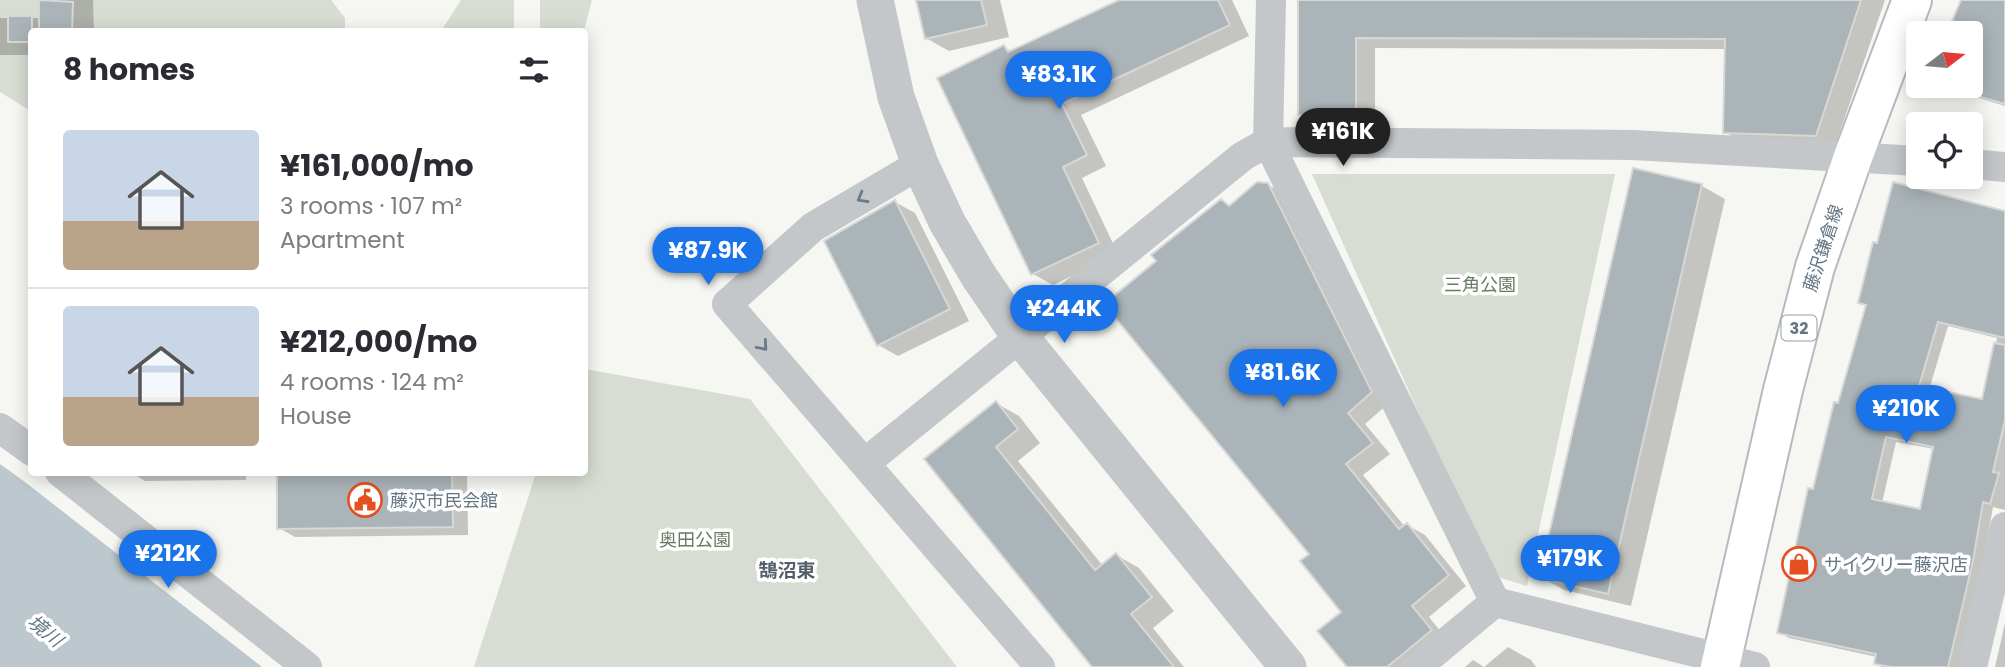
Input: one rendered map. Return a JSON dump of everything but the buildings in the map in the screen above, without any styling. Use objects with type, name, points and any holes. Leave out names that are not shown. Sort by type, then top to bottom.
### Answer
[{"type":"main road","name":"藤沢鎌倉線","points":[[1732,664],[1783,390],[1812,279],[1853,157],[1912,0]]},
{"type":"street","points":[[875,0],[896,97],[920,164],[953,233],[978,275],[1021,338],[1287,667]]},
{"type":"street","points":[[1271,0],[1268,142],[1495,602],[1732,664]]},
{"type":"street","points":[[864,463],[1243,156],[1268,142],[1633,145],[1906,160]]},
{"type":"street","points":[[920,164],[813,227],[727,304],[1040,667]]},
{"type":"street","points":[[1983,165],[2005,166]]},
{"type":"street","points":[[0,428],[28,449]]},
{"type":"street","points":[[65,476],[307,667]]},
{"type":"street","points":[[1972,667],[2005,527]]},
{"type":"street","points":[[1417,667],[1495,602]]},
{"type":"green space","points":[[0,0],[331,0],[345,18],[345,28],[28,28],[28,109],[0,92]]},
{"type":"green space","points":[[461,0],[514,0],[514,28],[443,28]]},
{"type":"green space","points":[[540,0],[592,0],[585,28],[540,28]]},
{"type":"green space","name":"三角公園","points":[[1312,174],[1615,174],[1527,586],[1491,575]]},
{"type":"green space","name":"奥田公園","points":[[588,370],[750,399],[957,667],[474,667],[535,476],[588,476]]},
{"type":"water","name":"境川","points":[[0,464],[25,482],[262,667],[0,667]]},
{"type":"place","name":"藤沢市民会館","points":[[365,500]]},
{"type":"place","name":"サイクリー藤沢店","points":[[1799,564]]},
{"type":"district","name":"鵠沼東","points":[[787,570]]}]
